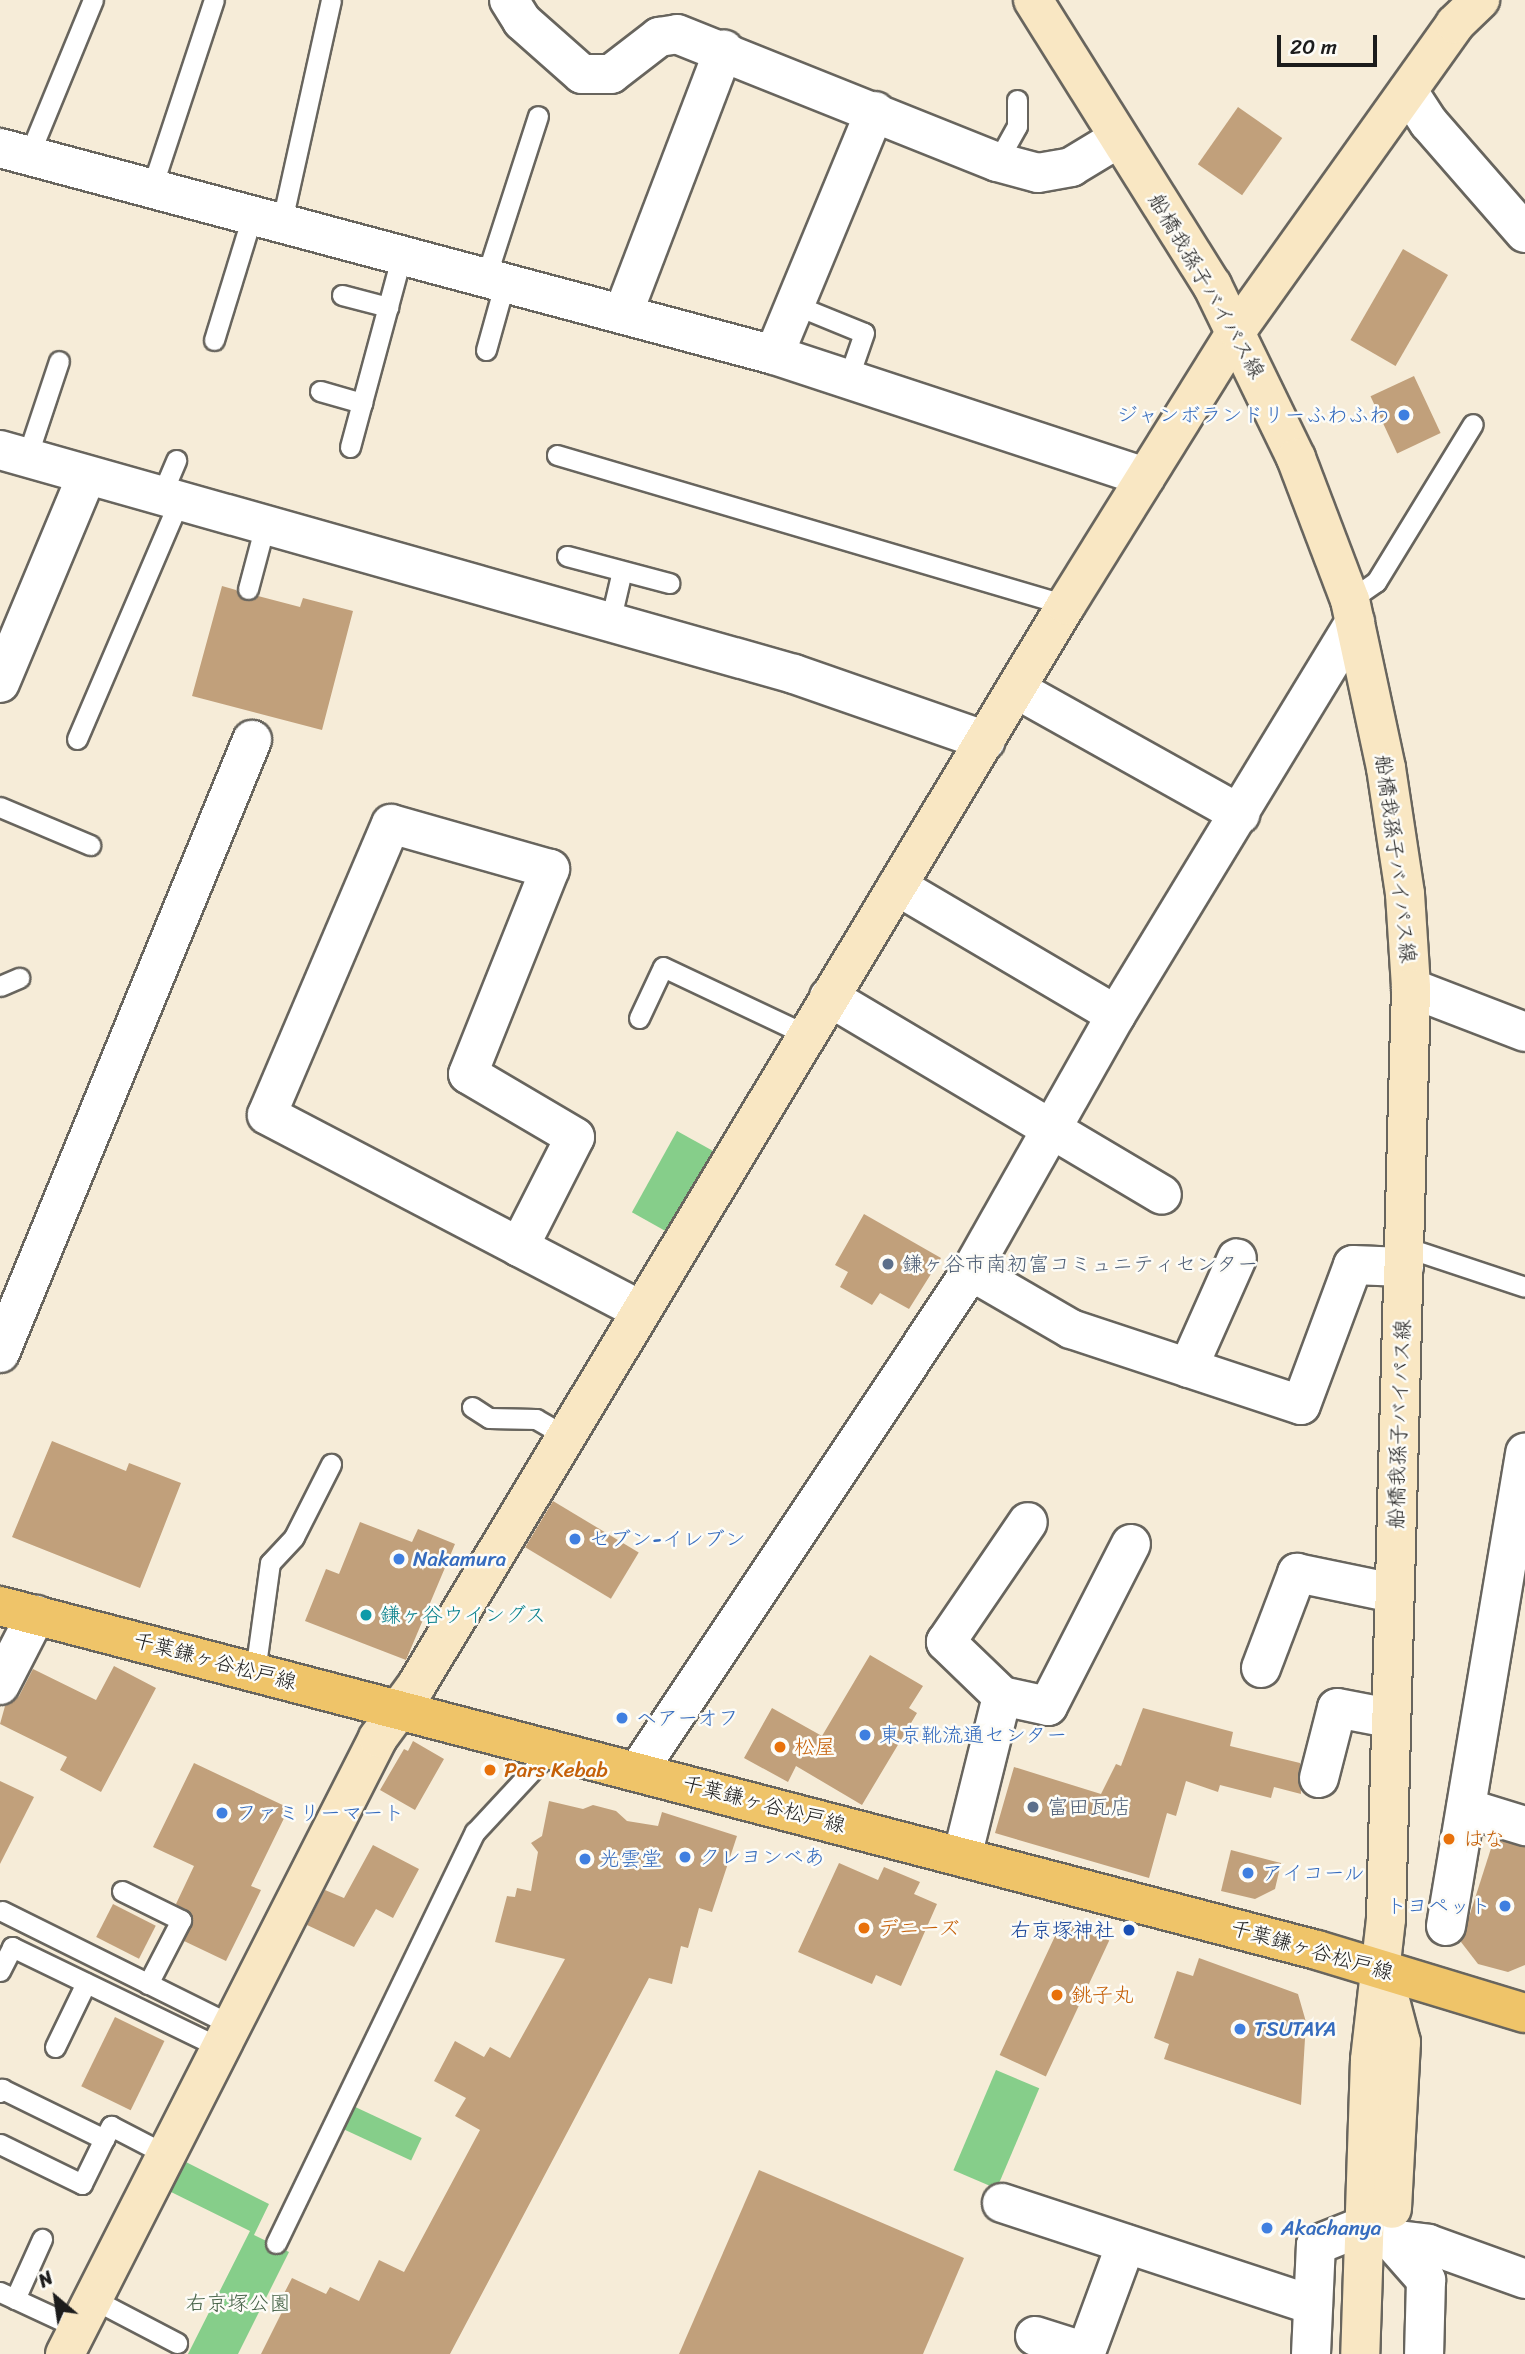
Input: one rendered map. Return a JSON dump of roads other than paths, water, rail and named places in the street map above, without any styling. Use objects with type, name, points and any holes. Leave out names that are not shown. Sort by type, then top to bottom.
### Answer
[{"type":"main road","name":"千葉鎌ヶ谷松戸線","points":[[18,1611],[255,1672],[397,1713],[638,1771],[1382,1969],[1525,2013]]},
{"type":"street","points":[[509,0],[522,21],[582,74],[611,74],[659,37],[677,34],[724,49],[998,162],[1038,173],[1071,167],[1119,138]]},
{"type":"street","name":"船橋我孫子バイパス線","points":[[1033,0],[1237,330],[1296,458],[1352,611],[1387,768],[1405,894],[1411,988],[1382,1969],[1370,2060],[1384,2354]]},
{"type":"street","points":[[79,2327],[378,1738],[397,1713],[1145,477],[1237,330],[1408,91],[1457,8]]},
{"type":"street","points":[[624,312],[724,49]]},
{"type":"street","points":[[1408,91],[1429,123],[1525,233]]},
{"type":"street","points":[[774,355],[875,111]]},
{"type":"street","points":[[14,152],[624,312],[774,355],[1145,477]]},
{"type":"street","points":[[13,454],[794,674],[986,741]]},
{"type":"street","points":[[0,683],[87,475]]},
{"type":"street","points":[[638,1771],[971,1271],[1116,1015],[1240,814],[1352,611]]},
{"type":"street","points":[[1016,689],[1240,814]]},
{"type":"street","points":[[0,1353],[252,740]]},
{"type":"street","points":[[519,1247],[575,1137],[468,1074],[550,869],[391,824],[267,1115],[519,1247],[640,1310]]},
{"type":"street","points":[[897,886],[1116,1015]]},
{"type":"street","points":[[1411,988],[1525,1032]]},
{"type":"street","points":[[829,997],[1052,1126],[1162,1195]]},
{"type":"street","points":[[971,1271],[1071,1329],[1301,1405],[1353,1265],[1404,1257]]},
{"type":"street","points":[[1188,1368],[1237,1258]]},
{"type":"street","points":[[1447,1926],[1466,1808],[1510,1638],[1525,1454]]},
{"type":"street","points":[[1028,1522],[946,1642],[1002,1696],[1048,1706],[1131,1544]]},
{"type":"street","points":[[1261,1668],[1297,1573],[1394,1593]]},
{"type":"street","points":[[0,1685],[18,1611]]},
{"type":"street","points":[[962,1857],[1002,1696]]},
{"type":"street","points":[[1319,1778],[1337,1708],[1390,1718]]},
{"type":"street","points":[[1466,1808],[1525,1826]]},
{"type":"street","points":[[1002,2203],[1313,2305]]},
{"type":"street","points":[[1378,2232],[1426,2280],[1424,2354]]},
{"type":"street","points":[[1311,2354],[1316,2245],[1378,2232],[1428,2244],[1525,2279]]},
{"type":"street","name":"船橋我孫子バイパス線","points":[[1360,2354],[1378,2232]]},
{"type":"street","points":[[1035,2336],[1086,2352],[1126,2244]]},
{"type":"lane","points":[[14,152],[93,0]]},
{"type":"lane","points":[[152,187],[214,0]]},
{"type":"lane","points":[[214,340],[267,217],[331,0]]},
{"type":"lane","points":[[998,162],[1017,126],[1017,100]]},
{"type":"lane","points":[[486,350],[496,280],[538,116]]},
{"type":"lane","points":[[350,447],[402,254]]},
{"type":"lane","points":[[342,295],[388,307]]},
{"type":"lane","points":[[810,311],[864,333],[848,379]]},
{"type":"lane","points":[[13,454],[59,360]]},
{"type":"lane","points":[[320,391],[362,403]]},
{"type":"lane","points":[[1352,611],[1376,582],[1473,424]]},
{"type":"lane","points":[[557,455],[1066,605]]},
{"type":"lane","points":[[77,739],[170,499],[176,460]]},
{"type":"lane","points":[[248,589],[265,525]]},
{"type":"lane","points":[[566,556],[668,583]]},
{"type":"lane","points":[[610,622],[622,570]]},
{"type":"lane","points":[[0,807],[90,845]]},
{"type":"lane","points":[[639,1018],[663,967],[807,1035]]},
{"type":"lane","points":[[0,986],[19,978]]},
{"type":"lane","points":[[1404,1257],[1525,1287]]},
{"type":"lane","points":[[472,1407],[489,1418],[536,1419],[565,1436]]},
{"type":"lane","points":[[255,1672],[270,1563],[294,1537],[331,1464]]},
{"type":"lane","points":[[276,2243],[475,1832],[552,1749]]},
{"type":"lane","points":[[122,1891],[181,1920],[148,1984]]},
{"type":"lane","points":[[2,1911],[148,1984],[227,2037]]},
{"type":"lane","points":[[0,1971],[12,1947],[86,1983],[227,2037]]},
{"type":"lane","points":[[55,2047],[86,1983]]},
{"type":"lane","points":[[0,2092],[2,2089],[104,2139]]},
{"type":"lane","points":[[0,2144],[82,2184],[111,2126],[167,2155]]},
{"type":"lane","points":[[42,2239],[8,2295],[79,2327],[177,2343]]},
{"type":"place","name":"ジャンボランドリーふわふわ","points":[[1404,415]]},
{"type":"place","name":"鎌ヶ谷市南初富コミュニティセンター","points":[[888,1264]]},
{"type":"place","name":"セブン-イレブン","points":[[575,1539]]},
{"type":"place","name":"Nakamura","points":[[399,1559]]},
{"type":"place","name":"鎌ヶ谷ウイングス","points":[[366,1615]]},
{"type":"place","name":"ヘアーオフ","points":[[622,1718]]},
{"type":"place","name":"東京靴流通センター","points":[[865,1735]]},
{"type":"place","name":"松屋","points":[[780,1747]]},
{"type":"place","name":"Pars Kebab","points":[[490,1770]]},
{"type":"place","name":"富田瓦店","points":[[1033,1807]]},
{"type":"place","name":"ファミリーマート","points":[[222,1813]]},
{"type":"place","name":"はな","points":[[1449,1839]]},
{"type":"place","name":"クレヨンべあ","points":[[685,1857]]},
{"type":"place","name":"光雲堂","points":[[585,1859]]},
{"type":"place","name":"アイコール","points":[[1248,1873]]},
{"type":"place","name":"トヨペット","points":[[1505,1906]]},
{"type":"place","name":"デニーズ","points":[[864,1928]]},
{"type":"place","name":"右京塚神社","points":[[1129,1930]]},
{"type":"place","name":"銚子丸","points":[[1057,1995]]},
{"type":"place","name":"TSUTAYA","points":[[1240,2029]]},
{"type":"place","name":"Akachanya","points":[[1267,2228]]},
{"type":"park label","name":"右京塚公園","points":[[238,2303]]}]
